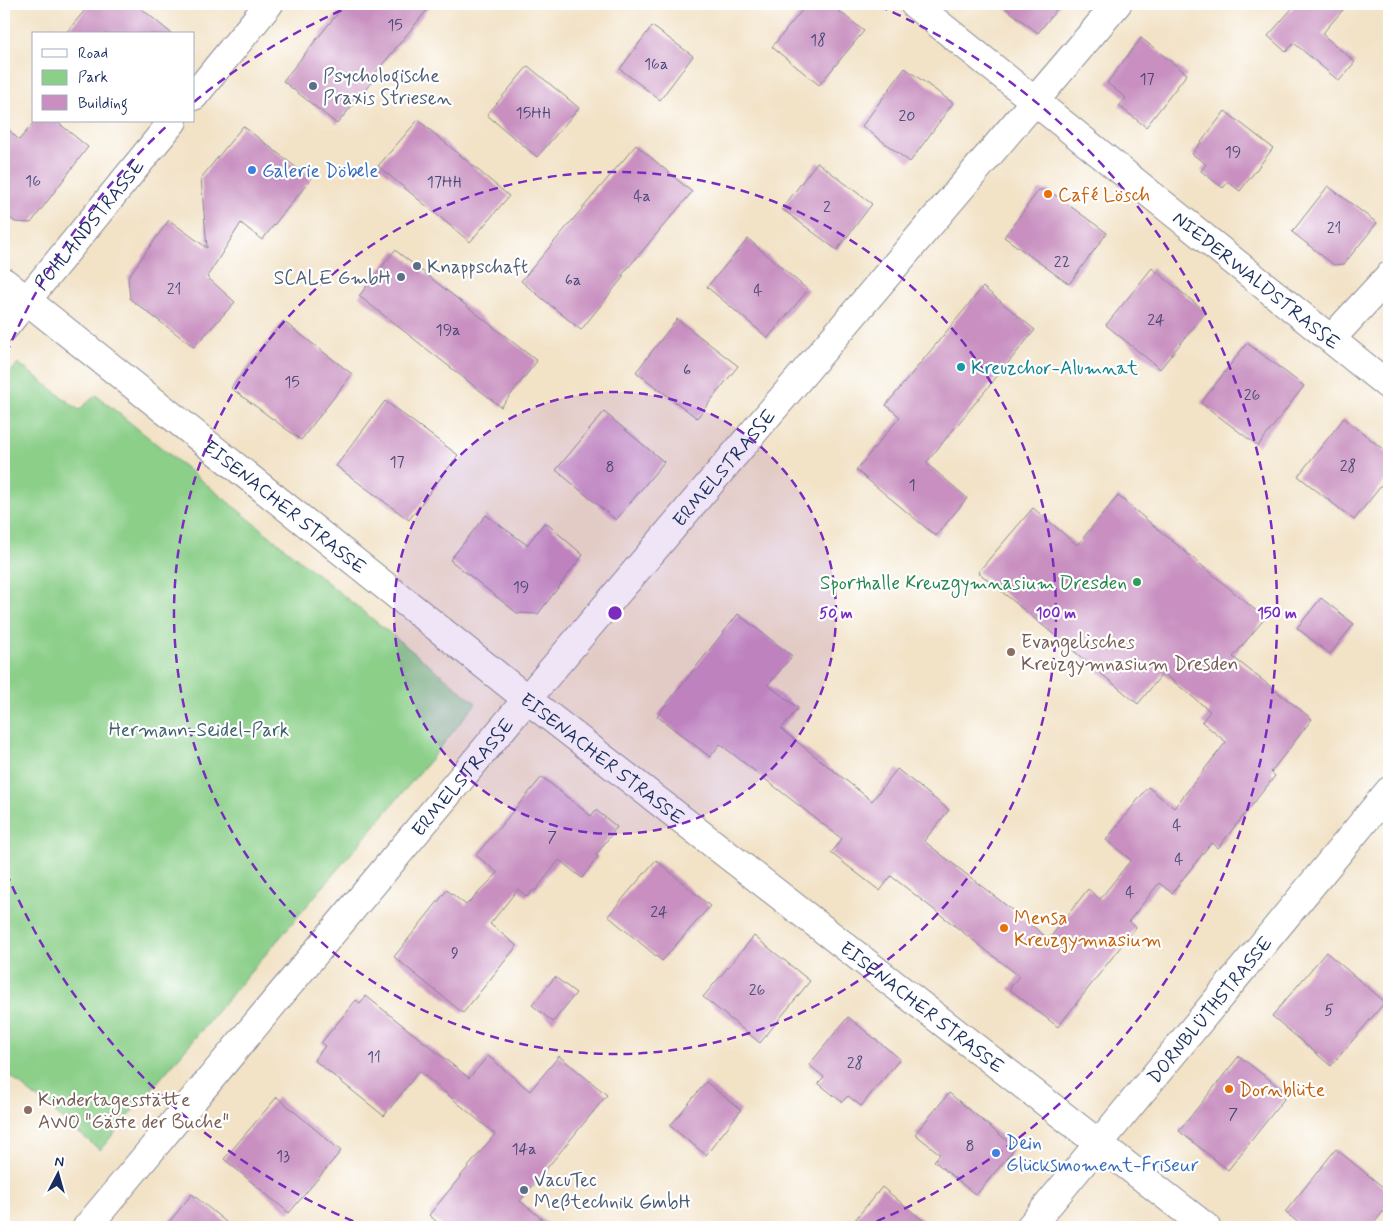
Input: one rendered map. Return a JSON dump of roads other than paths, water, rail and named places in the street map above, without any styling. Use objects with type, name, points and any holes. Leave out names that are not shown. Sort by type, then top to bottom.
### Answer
[{"type":"street","points":[[195,95],[269,4]]},
{"type":"street","name":"NIEDERWALDSTRASSE","points":[[914,4],[1389,386]]},
{"type":"street","name":"ERMELSTRASSE","points":[[87,1227],[527,699],[1117,4]]},
{"type":"street","name":"POHLANDSTRASSE","points":[[4,328],[172,122]]},
{"type":"street","points":[[1331,339],[1389,276]]},
{"type":"street","name":"EISENACHER STRASSE","points":[[4,282],[527,699],[1206,1227]]},
{"type":"street","name":"DORNBLÜTHSTRASSE","points":[[1030,1227],[1389,791]]},
{"type":"place","name":"Psychologische Praxis Striesen","points":[[313,86]]},
{"type":"place","name":"Galerie Döbele","points":[[252,170]]},
{"type":"place","name":"Café Lösch","points":[[1048,194]]},
{"type":"place","name":"Knappschaft","points":[[417,266]]},
{"type":"place","name":"SCALE GmbH","points":[[401,277]]},
{"type":"place","name":"Kreuzchor-Alumnat","points":[[961,367]]},
{"type":"place","name":"Sporthalle Kreuzgymnasium Dresden","points":[[1137,582]]},
{"type":"place","name":"Evangelisches Kreuzgymnasium Dresden","points":[[1011,652]]},
{"type":"place","name":"Mensa Kreuzgymnasium","points":[[1004,928]]},
{"type":"place","name":"Dornblüte","points":[[1229,1089]]},
{"type":"place","name":"Kindertagesstätte AWO \"Gäste der Buche\"","points":[[28,1110]]},
{"type":"place","name":"Dein Glücksmoment-Friseur","points":[[996,1153]]},
{"type":"place","name":"VacuTec Meßtechnik GmbH","points":[[524,1190]]},
{"type":"park label","name":"Hermann-Seidel-Park","points":[[199,729]]}]
